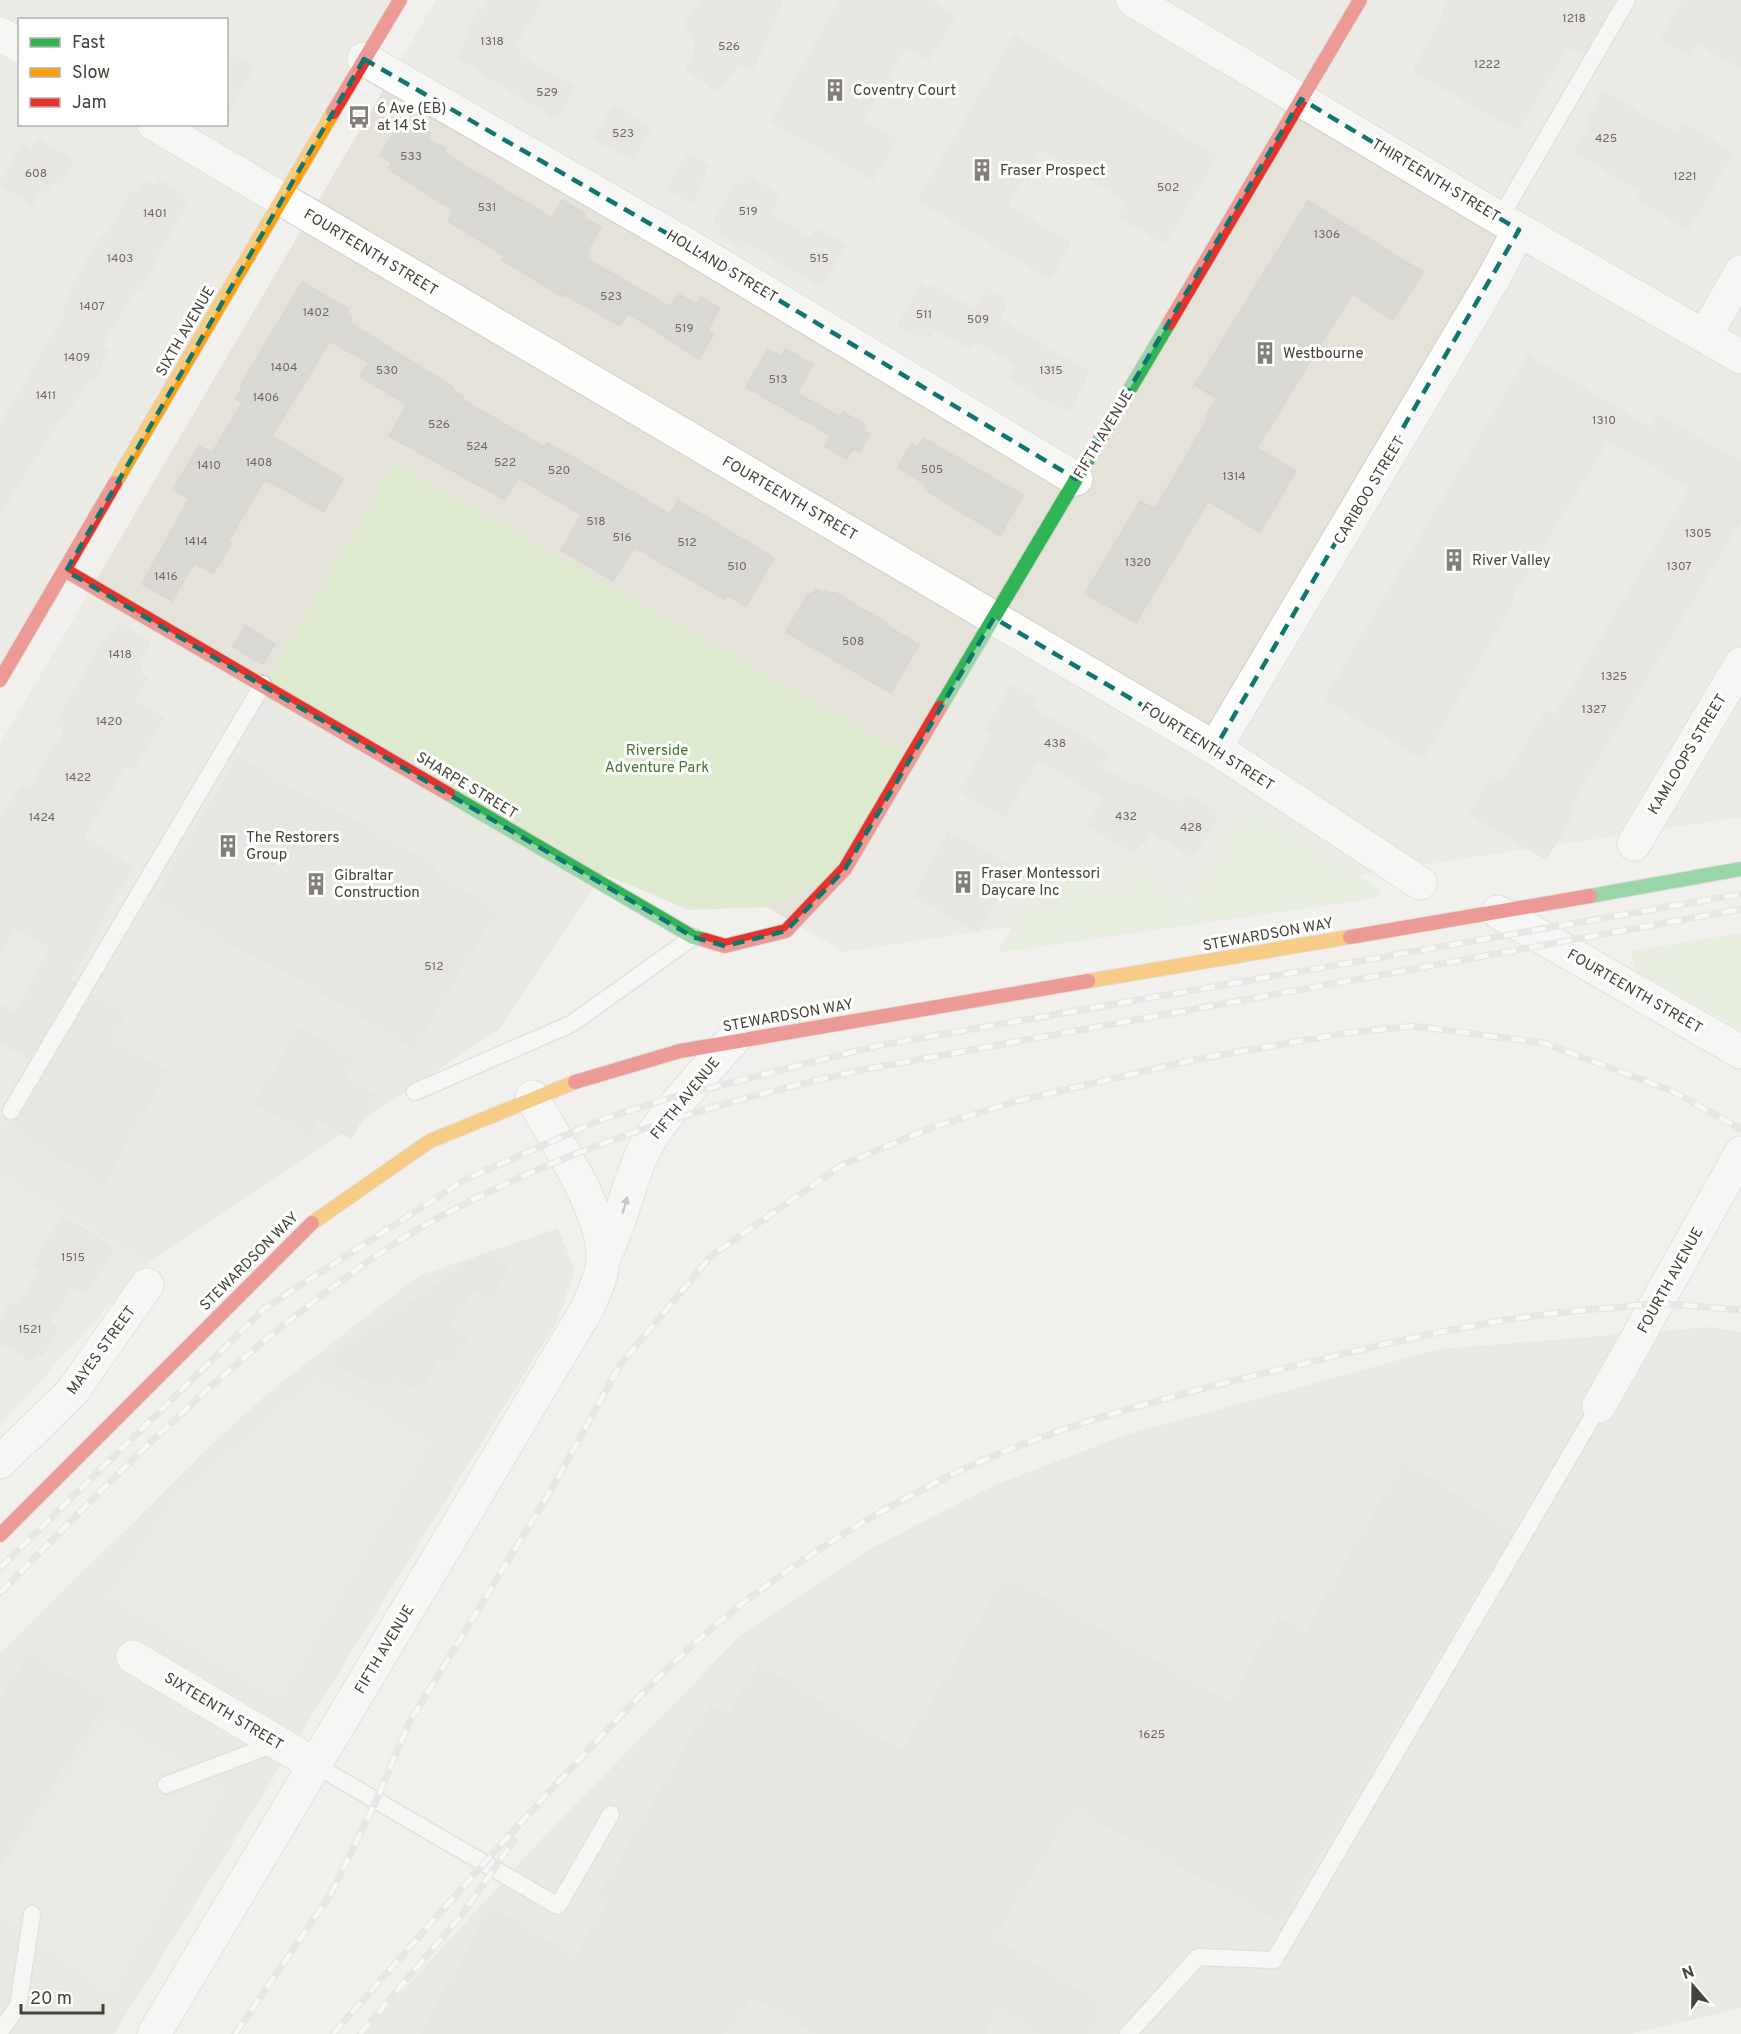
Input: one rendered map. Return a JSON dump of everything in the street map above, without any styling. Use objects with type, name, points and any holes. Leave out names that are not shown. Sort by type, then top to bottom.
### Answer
[{"type":"street","name":"SIXTH AVENUE","points":[[0,680],[400,0]]},
{"type":"street","name":"THIRTEENTH STREET","points":[[1133,0],[1509,224],[1741,357]]},
{"type":"street","name":"FIFTH AVENUE","points":[[845,869],[1360,0]]},
{"type":"street","points":[[0,34],[18,45]]},
{"type":"street","name":"HOLLAND STREET","points":[[364,59],[687,244],[1076,479]]},
{"type":"street","name":"FOURTEENTH STREET","points":[[157,126],[1215,748],[1420,882]]},
{"type":"street","name":"CARIBOO STREET","points":[[1215,748],[1493,279],[1509,224]]},
{"type":"street","points":[[1705,336],[1741,272]]},
{"type":"street","name":"SHARPE STREET","points":[[66,571],[693,937],[725,946],[786,931],[845,869]]},
{"type":"street","name":"KAMLOOPS STREET","points":[[1634,844],[1741,664]]},
{"type":"street","name":"STEWARDSON WAY","points":[[0,1535],[306,1227],[430,1141],[532,1097],[680,1051],[732,1041],[1741,869]]},
{"type":"street","name":"FOURTEENTH STREET","points":[[1498,912],[1741,1052]]},
{"type":"street","name":"FIFTH AVENUE","points":[[154,2034],[587,1309],[601,1272],[603,1259],[619,1226],[631,1178],[651,1137],[732,1041]]},
{"type":"street","name":"FIFTH AVENUE","points":[[532,1097],[577,1178],[594,1216],[603,1259]]},
{"type":"street","name":"FOURTH AVENUE","points":[[1599,1406],[1741,1153]]},
{"type":"street","name":"MAYES STREET","points":[[0,1462],[72,1392],[147,1285]]},
{"type":"street","name":"SIXTEENTH STREET","points":[[133,1657],[315,1765]]},
{"type":"lane","points":[[1509,224],[1627,0]]},
{"type":"lane","points":[[11,1111],[263,684]]},
{"type":"lane","points":[[415,1092],[571,1024],[693,937]]},
{"type":"lane","points":[[1128,2034],[1198,1957],[1274,1960],[1599,1406]]},
{"type":"lane","points":[[166,1785],[277,1743]]},
{"type":"lane","points":[[315,1765],[558,1906],[611,1814]]},
{"type":"lane","points":[[0,2032],[18,2006],[32,1914]]},
{"type":"highlighted area","points":[[364,59],[687,245],[1076,479],[1301,99],[1519,230],[1215,748],[994,618],[845,869],[786,931],[725,946],[693,937],[66,571]]},
{"type":"shaded area","points":[[0,0],[400,0],[0,680]]},
{"type":"shaded area","points":[[436,0],[1741,0],[1741,817],[844,952],[766,907],[846,870],[268,679],[0,1126],[0,744]]},
{"type":"shaded area","points":[[268,679],[603,874],[500,1029],[148,1263],[0,1175],[0,1126]]},
{"type":"shaded area","points":[[0,1175],[148,1263],[0,1425]]},
{"type":"shaded area","points":[[558,1228],[575,1270],[558,1320],[114,2034],[0,2034],[0,1653],[230,1427],[272,1390],[418,1276]]},
{"type":"shaded area","points":[[1711,1327],[1741,1332],[1741,2008],[1631,2034],[363,2034],[536,1845],[740,1636],[866,1551],[995,1485],[1125,1435],[1439,1349]]},
{"type":"shaded area","points":[[316,1377],[432,1441],[280,1701],[106,1597],[172,1499]]},
{"type":"shaded area","points":[[109,1716],[226,1791],[112,1997],[0,1915],[0,1872]]},
{"type":"green space","name":"Riverside Adventure Park","points":[[395,464],[911,757],[846,870],[766,907],[690,910],[603,874],[268,679]]},
{"type":"green space","points":[[1244,809],[1381,890],[1378,898],[997,953],[1052,858],[1114,895],[1130,868],[1187,903]]},
{"type":"green space","points":[[1741,933],[1741,1030],[1634,970],[1632,951]]},
{"type":"building","points":[[490,0],[542,0],[514,47],[519,49],[517,54],[575,88],[556,119],[457,57],[471,35],[466,33],[479,10],[483,12]]},
{"type":"building","points":[[702,0],[783,0],[753,68],[739,64],[716,91],[686,68],[694,54],[695,44],[685,24]]},
{"type":"building","name":"Coventry Court","points":[[841,0],[928,0],[955,16],[928,60],[905,47],[862,121],[896,141],[873,179],[772,121]]},
{"type":"building","points":[[1449,0],[1615,0],[1583,55],[1568,46],[1519,127],[1515,125],[1513,128],[1413,70],[1444,17],[1441,15]]},
{"type":"building","points":[[1684,0],[1741,0],[1741,68],[1698,43],[1690,56],[1661,39]]},
{"type":"building","name":"Fraser Prospect","points":[[1015,36],[1216,157],[1165,243],[1119,217],[1128,201],[1041,149],[1007,206],[1071,243],[1050,278],[918,200]]},
{"type":"building","points":[[228,53],[253,67],[228,111]]},
{"type":"building","points":[[1604,92],[1676,134],[1683,123],[1733,153],[1688,229],[1637,199],[1642,192],[1575,152],[1591,124],[1587,121]]},
{"type":"building","points":[[613,106],[651,127],[633,160],[594,139]]},
{"type":"building","points":[[404,117],[430,133],[427,138],[446,149],[444,153],[552,218],[562,200],[586,214],[584,218],[601,227],[587,251],[589,252],[586,258],[670,307],[679,294],[696,305],[701,297],[719,308],[708,330],[714,334],[699,359],[628,313],[620,326],[564,294],[563,297],[502,260],[504,256],[448,221],[453,210],[388,169],[392,163],[380,155]]},
{"type":"building","points":[[38,140],[73,161],[59,185],[52,181],[47,191],[42,188],[32,205],[0,183],[23,144],[32,150]]},
{"type":"building","points":[[688,154],[708,166],[692,202],[668,189]]},
{"type":"building","points":[[748,176],[779,196],[773,204],[777,207],[771,215],[811,239],[817,229],[845,245],[821,287],[746,241],[743,248],[720,233],[723,228],[713,222],[736,183],[742,186]]},
{"type":"building","points":[[159,181],[184,196],[181,202],[186,205],[139,290],[136,288],[101,346],[108,350],[100,363],[103,364],[92,382],[88,380],[65,418],[62,416],[0,512],[0,426],[68,310],[64,308],[73,294],[69,292],[103,235],[107,237],[132,191],[138,194],[146,182],[156,187]]},
{"type":"building","points":[[1308,201],[1423,272],[1393,320],[1352,294],[1257,448],[1296,471],[1260,532],[1208,501],[1136,623],[1085,593],[1140,501],[1155,509],[1209,417],[1206,416],[1217,399],[1195,385]]},
{"type":"building","points":[[302,282],[349,309],[346,314],[352,318],[350,323],[453,387],[451,389],[464,397],[463,400],[545,447],[547,442],[670,514],[678,500],[774,558],[746,606],[727,595],[724,599],[634,547],[613,581],[561,550],[582,515],[518,478],[505,500],[389,436],[407,405],[360,376],[369,363],[330,341],[272,436],[343,479],[324,512],[265,479],[228,542],[231,544],[213,574],[194,563],[172,601],[142,584],[189,499],[173,489],[199,446],[212,453],[242,403],[236,399],[243,386],[241,385]]},
{"type":"building","points":[[921,285],[929,290],[932,285],[975,310],[986,289],[1006,300],[1003,304],[1006,306],[999,319],[1089,372],[1070,411],[1053,402],[1052,405],[1009,377],[1016,364],[975,341],[970,348],[934,329],[930,337],[919,331],[917,336],[898,325]]},
{"type":"building","points":[[768,349],[781,357],[785,349],[813,364],[797,393],[840,417],[843,412],[866,425],[863,430],[870,434],[860,452],[853,448],[847,459],[825,447],[830,435],[746,387]]},
{"type":"building","points":[[1528,356],[1650,428],[1657,415],[1741,462],[1741,519],[1568,809],[1574,813],[1546,859],[1470,814],[1493,775],[1504,781],[1546,711],[1555,717],[1691,487],[1608,440],[1511,598],[1514,600],[1423,759],[1325,699]]},
{"type":"building","points":[[923,438],[1023,495],[1000,536],[924,489],[926,485],[898,467],[911,444],[917,447]]},
{"type":"building","points":[[815,589],[823,593],[825,590],[833,594],[834,592],[889,624],[888,626],[919,645],[891,693],[786,632],[808,594],[811,595]]},
{"type":"building","points":[[118,623],[151,642],[138,664],[142,666],[138,673],[147,678],[133,701],[163,718],[134,769],[126,764],[83,837],[132,868],[98,924],[101,926],[69,980],[74,983],[30,1059],[0,1042],[0,1005],[16,1014],[51,947],[15,927],[0,953],[0,820],[21,785],[29,790],[65,730],[56,724],[103,642],[106,643]]},
{"type":"building","points":[[245,626],[275,644],[263,664],[233,647]]},
{"type":"building","points":[[1011,685],[1036,699],[1032,708],[1108,752],[1100,767],[1137,787],[1139,783],[1179,805],[1184,798],[1188,800],[1190,796],[1216,812],[1213,815],[1217,818],[1198,850],[1196,849],[1191,856],[1152,831],[1145,844],[1141,842],[1135,852],[1113,841],[1087,826],[1103,797],[1038,760],[1004,817],[960,791],[993,735],[986,731]]},
{"type":"building","points":[[238,758],[331,811],[332,809],[402,847],[435,868],[432,872],[497,910],[414,1048],[293,975],[208,931],[156,898]]},
{"type":"building","name":"Fraser Montessori Daycare Inc","points":[[948,833],[1013,867],[978,931],[914,896]]},
{"type":"building","points":[[92,994],[125,1015],[109,1040],[167,1071],[103,1184],[14,1129]]},
{"type":"building","points":[[300,1028],[353,1059],[344,1076],[376,1095],[351,1138],[318,1119],[309,1135],[255,1103]]},
{"type":"building","points":[[62,1216],[105,1242],[104,1244],[113,1250],[90,1289],[82,1292],[72,1286],[49,1323],[56,1327],[53,1331],[55,1332],[42,1355],[37,1352],[32,1361],[0,1342],[0,1320],[10,1304],[18,1306],[41,1268],[34,1264]]},
{"type":"building","points":[[484,1253],[508,1267],[490,1298],[472,1290],[449,1326],[467,1339],[451,1363],[439,1355],[420,1390],[395,1379],[386,1391],[327,1359]]},
{"type":"building","points":[[1404,1462],[1512,1532],[1279,1920],[1073,1807],[993,1938],[1104,2007],[1085,2034],[1042,2034],[997,2008],[985,2034],[817,2034],[754,1996],[722,2034],[421,2034],[492,1907],[575,1958],[609,1901],[600,1895],[710,1706],[730,1715],[758,1664],[902,1752],[1006,1576],[1229,1703],[1278,1617],[1305,1634]]},
{"type":"building","points":[[30,1654],[106,1701],[0,1864],[0,1699]]},
{"type":"railway","points":[[0,1568],[265,1308],[464,1180],[603,1119],[667,1099],[876,1046],[1741,894]]},
{"type":"railway","points":[[0,1593],[185,1410],[263,1342],[334,1286],[427,1224],[532,1172],[586,1150],[696,1112],[867,1069],[1741,909]]},
{"type":"railway","points":[[235,2034],[331,1894],[376,1801],[409,1723],[551,1490],[620,1365],[711,1256],[842,1165],[933,1127],[1017,1101],[1197,1059],[1346,1033],[1413,1026],[1544,1043],[1672,1091],[1741,1129]]},
{"type":"railway","points":[[333,2034],[546,1795],[683,1654],[728,1614],[799,1562],[925,1488],[993,1456],[1122,1411],[1209,1387],[1414,1338],[1529,1317],[1640,1305],[1679,1305],[1741,1310]]},
{"type":"railway","points":[[360,2034],[464,1912],[514,1840]]},
{"type":"traffic: fast","points":[[940,708],[1169,323]]},
{"type":"traffic: fast","points":[[448,794],[693,937],[705,940]]},
{"type":"traffic: fast","points":[[1590,896],[1741,869]]},
{"type":"traffic: slow","points":[[115,483],[333,112]]},
{"type":"traffic: slow","points":[[1088,981],[1350,937]]},
{"type":"traffic: slow","points":[[312,1223],[430,1141],[575,1082]]},
{"type":"traffic: jam","points":[[333,112],[400,0]]},
{"type":"traffic: jam","points":[[1169,323],[1360,0]]},
{"type":"traffic: jam","points":[[0,680],[115,483]]},
{"type":"traffic: jam","points":[[66,571],[448,794]]},
{"type":"traffic: jam","points":[[705,940],[725,946],[786,931],[845,869],[940,708]]},
{"type":"traffic: jam","points":[[1350,937],[1590,896]]},
{"type":"traffic: jam","points":[[575,1082],[680,1051],[1088,981]]},
{"type":"traffic: jam","points":[[0,1535],[312,1223]]},
{"type":"place","name":"Coventry Court","points":[[835,90]]},
{"type":"place","name":"6 Ave (EB) at 14 St","points":[[359,117]]},
{"type":"place","name":"Fraser Prospect","points":[[982,170]]},
{"type":"place","name":"Westbourne","points":[[1265,353]]},
{"type":"place","name":"River Valley","points":[[1454,560]]},
{"type":"place","name":"The Restorers Group","points":[[228,846]]},
{"type":"place","name":"Fraser Montessori Daycare Inc","points":[[963,882]]},
{"type":"place","name":"Gibraltar Construction","points":[[316,884]]}]
